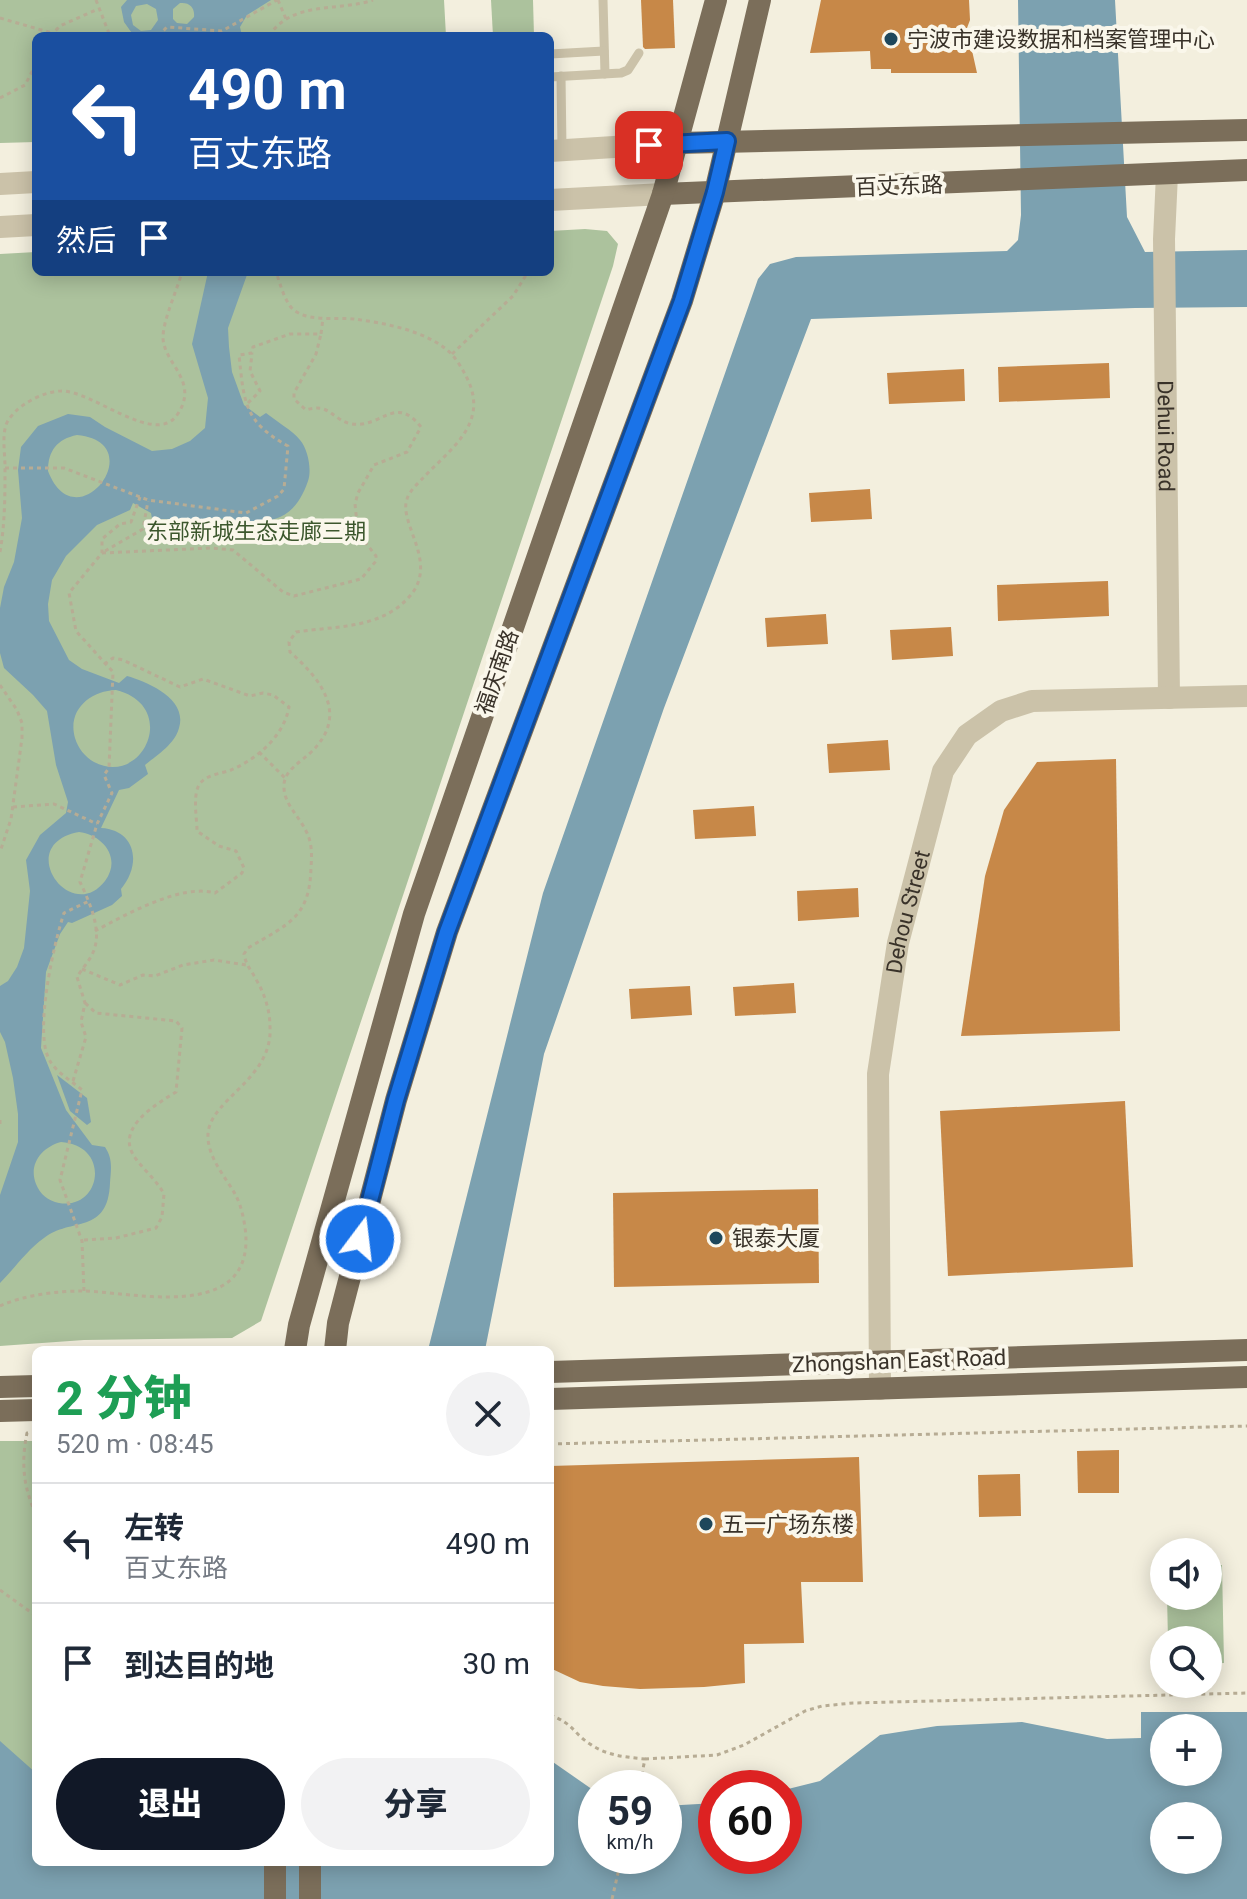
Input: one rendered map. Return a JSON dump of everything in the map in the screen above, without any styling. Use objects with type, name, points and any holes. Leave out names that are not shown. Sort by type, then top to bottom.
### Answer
[{"type":"main road","name":"福庆南路","points":[[296,1346],[414,914],[663,194],[716,0]]},
{"type":"main road","name":"福庆南路","points":[[335,1346],[338,1323],[392,1115],[447,932],[682,301],[715,192],[760,0]]},
{"type":"main road","points":[[678,143],[1247,130]]},
{"type":"main road","name":"百丈东路","points":[[663,194],[1247,170]]},
{"type":"main road","name":"Zhongshan East Road","points":[[554,1372],[1247,1350]]},
{"type":"main road","name":"Zhongshan East Road","points":[[554,1399],[1247,1377]]},
{"type":"main road","points":[[0,1387],[32,1386]]},
{"type":"main road","points":[[0,1411],[32,1410]]},
{"type":"main road","points":[[275,1866],[275,1899]]},
{"type":"main road","points":[[310,1866],[310,1899]]},
{"type":"street","points":[[556,150],[678,143]]},
{"type":"street","name":"Dehui Road","points":[[1167,174],[1164,311],[1169,698]]},
{"type":"street","points":[[0,184],[32,182]]},
{"type":"street","name":"百丈东路","points":[[554,200],[663,194]]},
{"type":"street","points":[[0,227],[32,225]]},
{"type":"street","name":"Dehou Street","points":[[880,1389],[878,1074],[898,943],[943,771],[967,735],[1001,711],[1032,701],[1247,696]]},
{"type":"lane","points":[[603,0],[605,74]]},
{"type":"lane","points":[[554,54],[604,51]]},
{"type":"lane","points":[[556,150],[555,76],[621,73],[628,70],[639,53]]},
{"type":"path","points":[[96,0],[108,32]]},
{"type":"path","points":[[162,32],[167,27],[222,31],[278,0],[286,19]]},
{"type":"path","points":[[273,32],[286,19],[310,10],[360,5],[373,0]]},
{"type":"path","points":[[55,32],[98,9]]},
{"type":"path","points":[[0,18],[45,32]]},
{"type":"path","points":[[0,98],[25,85],[32,72]]},
{"type":"path","points":[[0,552],[4,438],[7,421],[18,409],[58,390],[86,396],[153,426],[165,425],[175,418],[183,405],[183,384],[178,368],[165,347],[163,335],[181,276]]},
{"type":"path","points":[[0,1306],[14,1299],[84,1291],[138,1297],[188,1297],[210,1291],[230,1280],[243,1264],[246,1240],[240,1208],[236,1195],[216,1165],[208,1134],[225,1104],[263,1061],[271,1041],[266,1001],[246,965],[244,954],[248,948],[296,917],[307,901],[311,887],[312,851],[309,837],[288,804],[283,789],[285,778],[324,737],[330,720],[327,699],[320,683],[312,671],[290,652],[289,642],[296,632],[373,621],[391,613],[407,600],[417,588],[420,565],[406,499],[471,425],[473,390],[452,354],[421,334],[354,319],[323,318],[300,313],[291,307],[278,276]]},
{"type":"path","points":[[452,354],[513,296],[526,276]]},
{"type":"path","points":[[102,553],[211,548],[233,550],[283,592],[294,596],[361,579],[376,561],[376,556],[358,533],[355,504],[358,493],[374,465],[407,452],[421,427],[412,415],[395,411],[366,423],[351,424],[325,409],[316,407],[306,410],[294,399],[294,393],[316,354],[323,318]]},
{"type":"path","points":[[249,405],[260,391],[250,371],[253,347],[280,337],[321,334]]},
{"type":"path","points":[[5,468],[64,468],[148,500],[246,513],[278,496],[287,482],[288,446],[266,434],[254,422],[243,388],[239,355],[252,353]]},
{"type":"path","points":[[102,553],[102,539],[120,524],[131,522],[140,497]]},
{"type":"path","points":[[73,1081],[86,1037],[81,1022],[85,1003],[77,977],[95,949],[89,901],[80,882],[97,824],[112,793],[104,775],[109,768],[113,672],[76,631],[69,593],[102,553],[143,529],[148,500]]},
{"type":"path","points":[[95,931],[133,911],[186,890],[205,889],[215,893],[242,873],[244,868],[236,851],[219,846],[197,831],[197,790],[205,779],[233,769],[276,737],[289,707],[273,695],[263,693],[250,696],[203,679],[180,687],[123,660],[113,658],[106,663]]},
{"type":"path","points":[[0,685],[22,723],[13,807],[0,852]]},
{"type":"path","points":[[259,752],[285,778]]},
{"type":"path","points":[[13,807],[54,804],[97,824]]},
{"type":"path","points":[[84,1291],[82,1241],[60,1180],[82,1090],[50,1061],[44,1034],[51,957],[64,913],[89,901]]},
{"type":"path","points":[[82,969],[120,985],[143,975],[155,976],[183,965],[214,960],[246,965]]},
{"type":"path","points":[[82,1241],[116,1238],[156,1228],[162,1217],[164,1194],[133,1155],[131,1134],[142,1114],[176,1092],[182,1028],[176,1021],[96,1013],[85,1003]]},
{"type":"path","points":[[554,1444],[1247,1426]]},
{"type":"path","points":[[32,1433],[27,1433],[22,1469],[32,1505]]},
{"type":"path","points":[[0,1590],[32,1613]]},
{"type":"path","points":[[554,1717],[576,1728],[593,1746],[614,1755],[645,1759],[717,1755],[744,1745],[805,1711],[822,1706],[1247,1693]]},
{"type":"path","points":[[643,1770],[645,1759]]},
{"type":"path","points":[[612,1899],[618,1874]]},
{"type":"green space","points":[[0,0],[444,0],[446,32],[32,32],[32,142],[0,143]]},
{"type":"green space","points":[[491,0],[533,0],[534,32],[493,32]]},
{"type":"green space","name":"东部新城生态走廊三期","points":[[554,231],[607,231],[618,244],[613,266],[261,1321],[232,1338],[84,1340],[0,1346],[0,254],[32,252],[32,276],[554,276]]},
{"type":"green space","points":[[0,1441],[32,1441],[32,1866],[0,1899]]},
{"type":"green space","points":[[1222,1565],[1224,1663],[1222,1626],[1168,1626],[1167,1610],[1222,1610]]},
{"type":"water","points":[[127,0],[271,0],[247,15],[240,27],[241,32],[131,32],[124,22],[121,7]],"holes":[[[184,3],[194,11],[194,17],[187,24],[177,23],[173,19],[173,9]],[[147,4],[156,9],[158,20],[151,30],[141,31],[133,25],[131,15],[136,6]]]},
{"type":"water","points":[[1018,0],[1115,0],[1127,217],[1145,252],[1247,250],[1247,307],[811,319],[664,708],[544,1054],[486,1346],[429,1346],[543,893],[758,279],[770,264],[796,257],[1007,251],[1018,240],[1021,215]]},
{"type":"water","points":[[207,276],[247,276],[228,328],[232,372],[244,405],[260,417],[266,413],[303,444],[309,476],[301,498],[292,509],[270,520],[212,518],[205,529],[179,519],[152,519],[151,513],[133,503],[130,510],[97,525],[66,556],[52,580],[49,621],[69,660],[82,669],[119,683],[127,676],[155,687],[172,700],[180,718],[174,739],[145,765],[148,774],[129,788],[119,790],[101,828],[122,835],[132,850],[132,869],[121,889],[122,896],[112,905],[68,922],[60,934],[46,972],[41,1048],[66,1110],[92,1145],[105,1147],[108,1151],[111,1169],[108,1199],[103,1211],[95,1218],[55,1232],[38,1243],[0,1283],[0,1195],[18,1142],[18,1114],[13,1078],[0,1032],[0,986],[8,981],[17,967],[24,948],[30,891],[26,860],[40,835],[66,813],[68,802],[56,765],[47,711],[4,668],[0,653],[0,608],[14,562],[22,518],[18,470],[21,447],[38,426],[68,414],[90,417],[152,451],[172,449],[190,441],[205,428],[208,398],[192,344]],"holes":[[[77,435],[99,442],[108,454],[109,469],[102,483],[90,494],[75,497],[60,491],[48,471],[55,447]],[[116,690],[135,699],[146,712],[150,727],[147,742],[139,755],[127,764],[112,767],[94,762],[85,755],[76,742],[73,728],[78,711],[89,698]],[[79,832],[102,843],[111,856],[111,864],[105,881],[91,892],[77,894],[64,888],[54,878],[49,865],[50,851],[60,839]],[[61,1142],[77,1146],[88,1154],[94,1164],[92,1188],[73,1203],[51,1201],[42,1194],[34,1177],[38,1157]]]},
{"type":"water","points":[[57,1075],[87,1098],[91,1122],[87,1125],[70,1111]]},
{"type":"water","points":[[1141,1712],[1247,1712],[1247,1899],[0,1899],[0,1741],[32,1769],[32,1866],[554,1866],[554,1763],[578,1779],[578,1874],[682,1874],[682,1805],[698,1804],[698,1874],[802,1874],[802,1786],[820,1781],[880,1735],[937,1726],[1022,1722],[1107,1739],[1141,1738]]},
{"type":"building","points":[[641,0],[673,0],[675,48],[643,47]]},
{"type":"building","name":"宁波市建设数据和档案管理中心","points":[[821,0],[969,0],[970,20],[967,28],[977,73],[891,73],[891,69],[871,69],[870,51],[810,53]]},
{"type":"building","points":[[1109,363],[1110,398],[999,402],[998,367]]},
{"type":"building","points":[[964,369],[965,401],[889,404],[887,373]]},
{"type":"building","points":[[870,489],[872,519],[811,522],[809,493]]},
{"type":"building","points":[[1108,581],[1109,616],[998,621],[997,585]]},
{"type":"building","points":[[826,614],[828,644],[767,647],[765,618]]},
{"type":"building","points":[[951,627],[953,656],[892,660],[890,630]]},
{"type":"building","points":[[888,740],[890,770],[829,773],[827,744]]},
{"type":"building","points":[[1116,759],[1120,1031],[961,1036],[985,876],[1004,810],[1037,762]]},
{"type":"building","points":[[754,806],[756,836],[695,839],[693,810]]},
{"type":"building","points":[[858,888],[859,917],[798,921],[797,891]]},
{"type":"building","points":[[794,983],[796,1013],[735,1016],[733,987]]},
{"type":"building","points":[[690,986],[692,1015],[631,1019],[629,989]]},
{"type":"building","points":[[1125,1101],[1133,1267],[948,1276],[940,1111]]},
{"type":"building","name":"银泰大厦","points":[[818,1189],[819,1283],[614,1287],[613,1193]]},
{"type":"building","points":[[1119,1450],[1119,1493],[1078,1493],[1077,1451]]},
{"type":"building","name":"五一广场东楼","points":[[859,1457],[863,1582],[801,1582],[804,1643],[744,1644],[745,1683],[640,1689],[580,1682],[554,1670],[554,1466]]},
{"type":"building","points":[[1020,1474],[1021,1516],[979,1517],[978,1475]]},
{"type":"place","name":"宁波市建设数据和档案管理中心","points":[[891,39]]},
{"type":"place","name":"银泰大厦","points":[[716,1238]]},
{"type":"place","name":"五一广场东楼","points":[[706,1524]]},
{"type":"route","points":[[360,1239],[396,1100],[447,932],[682,301],[727,141],[649,145]]}]
